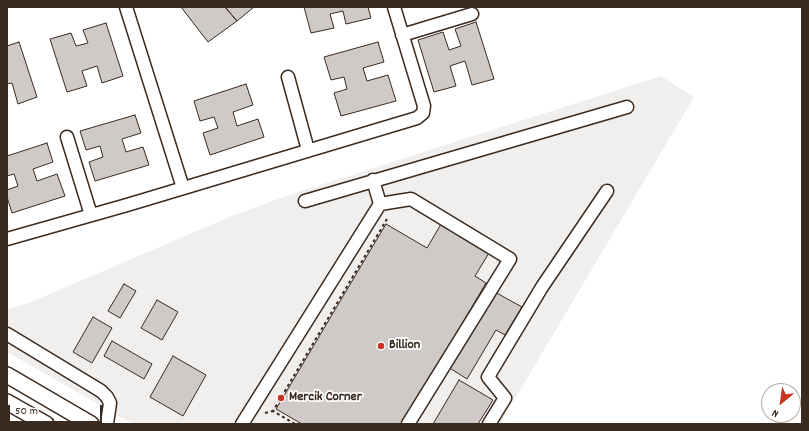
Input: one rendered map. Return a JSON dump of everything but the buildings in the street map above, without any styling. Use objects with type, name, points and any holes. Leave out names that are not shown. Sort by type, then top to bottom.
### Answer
[{"type":"main road","points":[[7,375],[92,424]]},
{"type":"main road","points":[[7,402],[46,424]]},
{"type":"main road","points":[[7,405],[31,416]]},
{"type":"lane","points":[[126,7],[183,188]]},
{"type":"lane","points":[[8,237],[91,215],[417,118],[423,113],[424,106],[394,7]]},
{"type":"lane","points":[[402,35],[472,14]]},
{"type":"lane","points":[[288,77],[308,150]]},
{"type":"lane","points":[[305,201],[627,107]]},
{"type":"lane","points":[[67,137],[91,215]]},
{"type":"lane","points":[[242,424],[380,204],[373,180]]},
{"type":"lane","points":[[489,424],[505,398],[488,377],[542,286],[607,191]]},
{"type":"lane","points":[[380,204],[411,199],[510,259],[408,424]]},
{"type":"lane","points":[[7,334],[101,391],[110,403],[107,424]]},
{"type":"path","points":[[273,411],[389,215]]},
{"type":"path","points":[[265,413],[273,411],[295,424]]},
{"type":"shaded area","points":[[661,76],[694,97],[500,424],[133,424],[7,352],[7,309],[26,304],[232,216],[286,196]]},
{"type":"place","name":"Billion","points":[[381,346]]},
{"type":"place","name":"Mercik Corner","points":[[281,398]]}]
